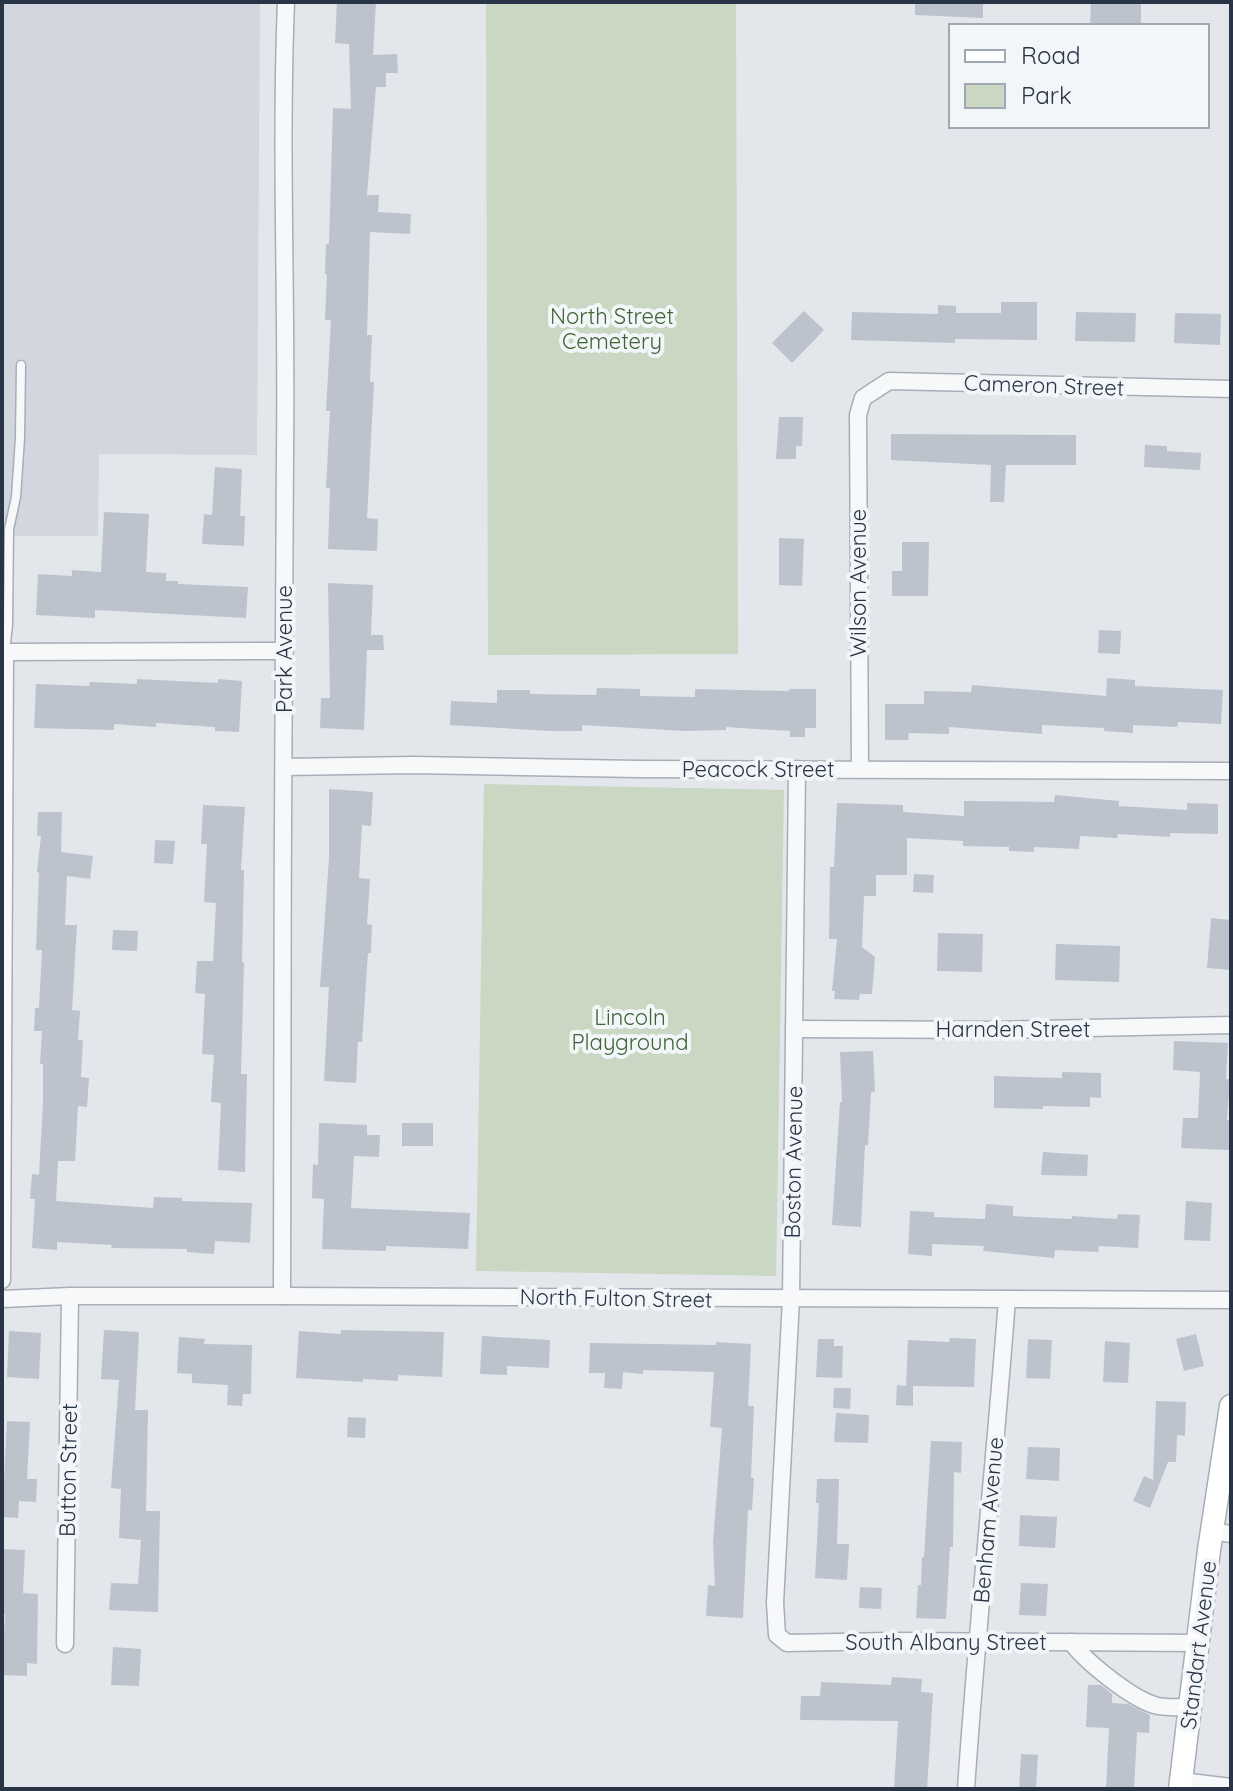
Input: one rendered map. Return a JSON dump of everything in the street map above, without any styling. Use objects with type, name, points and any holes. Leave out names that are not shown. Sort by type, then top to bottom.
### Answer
[{"type":"street","name":"Park Avenue","points":[[282,1296],[286,2]]},
{"type":"street","name":"Cameron Street","points":[[863,398],[889,381],[1231,389]]},
{"type":"street","name":"Wilson Avenue","points":[[860,769],[858,415],[863,398]]},
{"type":"street","points":[[2,1280],[3,652],[285,651]]},
{"type":"street","name":"Peacock Street","points":[[284,767],[413,765],[1231,771]]},
{"type":"street","name":"Boston Avenue","points":[[778,1555],[791,1299],[797,769]]},
{"type":"street","name":"Harnden Street","points":[[794,1029],[997,1030],[1231,1025]]},
{"type":"street","name":"Button Street","points":[[65,1644],[70,1296]]},
{"type":"street","name":"North Fulton Street","points":[[2,1299],[282,1296],[1231,1300]]},
{"type":"street","name":"Benham Avenue","points":[[966,1789],[1007,1299]]},
{"type":"street","name":"Standart Avenue","points":[[1181,1785],[1198,1643],[1222,1532],[1231,1406]]},
{"type":"street","name":"South Albany Street","points":[[778,1555],[775,1603],[777,1635],[781,1641],[1198,1643]]},
{"type":"street","points":[[1071,1642],[1082,1657],[1098,1670],[1145,1702],[1158,1706],[1190,1707]]},
{"type":"street","points":[[1181,1785],[1231,1787]]},
{"type":"lane","points":[[3,652],[8,625],[9,529],[16,497],[20,438],[21,365]]},
{"type":"shaded area","points":[[2,2],[260,2],[257,455],[99,454],[98,536],[11,536],[10,635],[2,635]]},
{"type":"green space","name":"North Street Cemetery","points":[[486,2],[736,2],[738,654],[488,655]]},
{"type":"green space","name":"Lincoln Playground","points":[[484,784],[784,790],[776,1276],[476,1271]]},
{"type":"building","points":[[337,2],[376,2],[373,55],[397,54],[398,73],[386,73],[386,87],[376,87],[367,195],[379,195],[378,212],[411,214],[410,234],[370,232],[367,335],[372,335],[370,382],[374,382],[367,518],[378,519],[377,551],[328,549],[330,488],[326,488],[330,411],[326,411],[331,320],[325,320],[325,274],[326,244],[329,244],[333,108],[351,109],[349,44],[335,43]]},
{"type":"building","points":[[915,2],[983,2],[983,18],[915,15]]},
{"type":"building","points":[[1091,2],[1141,2],[1141,24],[1090,24]]},
{"type":"building","points":[[1001,302],[1037,302],[1037,340],[955,339],[955,343],[851,340],[852,312],[938,314],[938,305],[956,306],[956,313],[1001,313]]},
{"type":"building","points":[[804,311],[824,330],[792,363],[772,343]]},
{"type":"building","points":[[1076,312],[1136,313],[1135,342],[1075,341]]},
{"type":"building","points":[[1175,313],[1221,314],[1220,345],[1174,343]]},
{"type":"building","points":[[779,417],[803,417],[802,446],[796,446],[796,459],[776,459]]},
{"type":"building","points":[[891,434],[1076,435],[1076,465],[1006,465],[1004,502],[990,502],[991,465],[891,460]]},
{"type":"building","points":[[1145,445],[1167,446],[1167,451],[1201,453],[1200,470],[1144,467]]},
{"type":"building","points":[[215,467],[242,469],[240,516],[245,516],[244,546],[202,544],[204,514],[212,515]]},
{"type":"building","points":[[104,512],[149,514],[146,572],[166,573],[166,581],[178,581],[178,584],[248,587],[246,618],[95,610],[95,618],[36,615],[38,574],[72,576],[72,570],[101,572]]},
{"type":"building","points":[[779,538],[804,539],[802,586],[779,585]]},
{"type":"building","points":[[902,542],[929,542],[928,596],[892,596],[892,571],[902,571]]},
{"type":"building","points":[[328,583],[373,585],[371,635],[383,635],[384,650],[367,650],[364,730],[320,728],[321,698],[330,698]]},
{"type":"building","points":[[1099,630],[1121,631],[1120,654],[1098,653]]},
{"type":"building","points":[[1107,678],[1135,680],[1135,686],[1223,690],[1221,724],[1178,722],[1177,727],[1133,725],[1133,733],[1104,731],[1104,728],[1042,725],[1042,734],[949,727],[949,734],[909,733],[908,740],[885,740],[885,704],[924,704],[924,691],[971,692],[972,685],[1106,696]]},
{"type":"building","points":[[137,679],[218,683],[218,679],[242,681],[239,732],[156,723],[156,727],[114,724],[114,730],[34,728],[36,684],[137,684]]},
{"type":"building","points":[[597,688],[640,689],[640,696],[695,697],[695,689],[816,689],[816,728],[805,728],[805,737],[790,737],[790,731],[726,727],[726,730],[685,731],[582,725],[582,731],[550,731],[450,725],[451,701],[497,703],[497,690],[596,695]]},
{"type":"building","points":[[329,789],[373,792],[371,826],[362,825],[359,878],[370,879],[367,924],[372,925],[356,1083],[324,1081],[329,987],[320,987],[329,858]]},
{"type":"building","points":[[1055,795],[1119,801],[1119,806],[1187,810],[1187,803],[1218,804],[1218,834],[1170,833],[1170,837],[1118,834],[1117,838],[1080,836],[1079,849],[1034,847],[1034,852],[1009,851],[1009,847],[963,846],[963,841],[907,838],[907,875],[876,875],[876,896],[864,896],[862,947],[875,957],[872,994],[860,994],[859,1000],[834,999],[837,939],[829,939],[830,867],[834,867],[837,803],[903,805],[903,812],[964,816],[964,801],[1054,802]]},
{"type":"building","points":[[203,805],[245,807],[241,870],[244,870],[244,963],[241,1074],[247,1074],[245,1172],[218,1170],[221,1103],[211,1102],[214,1055],[202,1054],[205,994],[195,993],[197,961],[213,961],[216,903],[204,902],[207,844],[201,844]]},
{"type":"building","points":[[38,812],[62,812],[61,852],[93,856],[90,879],[67,876],[65,925],[77,925],[72,1010],[80,1011],[78,1040],[83,1040],[81,1077],[89,1078],[87,1107],[78,1106],[75,1161],[58,1161],[56,1201],[153,1208],[154,1197],[252,1203],[250,1243],[215,1241],[214,1254],[187,1252],[187,1249],[111,1248],[112,1245],[57,1242],[57,1250],[32,1248],[35,1199],[30,1199],[32,1174],[39,1175],[43,1104],[43,1064],[40,1064],[42,1031],[34,1031],[35,1008],[39,1008],[42,950],[36,950],[37,872],[41,836],[37,836]]},
{"type":"building","points":[[155,840],[175,841],[173,864],[154,863]]},
{"type":"building","points":[[914,874],[934,875],[933,893],[913,892]]},
{"type":"building","points":[[1211,918],[1231,920],[1231,970],[1207,968]]},
{"type":"building","points":[[113,930],[138,931],[137,951],[112,950]]},
{"type":"building","points":[[938,933],[983,934],[982,972],[937,971]]},
{"type":"building","points":[[1056,944],[1120,946],[1119,982],[1055,980]]},
{"type":"building","points":[[1174,1041],[1228,1043],[1229,1150],[1181,1148],[1183,1118],[1198,1118],[1200,1072],[1173,1070]]},
{"type":"building","points":[[873,1051],[875,1092],[871,1092],[868,1145],[865,1145],[861,1227],[832,1225],[842,1102],[840,1052]]},
{"type":"building","points":[[1062,1072],[1101,1073],[1101,1098],[1090,1097],[1090,1107],[994,1108],[994,1076],[1062,1078]]},
{"type":"building","points":[[319,1123],[367,1125],[367,1135],[380,1135],[379,1157],[354,1156],[351,1208],[470,1213],[468,1249],[386,1246],[386,1251],[322,1249],[324,1199],[312,1198],[313,1164],[318,1165]]},
{"type":"building","points":[[402,1123],[433,1123],[433,1146],[402,1146]]},
{"type":"building","points":[[1043,1152],[1088,1155],[1087,1176],[1041,1175]]},
{"type":"building","points":[[1186,1201],[1212,1203],[1210,1241],[1184,1240]]},
{"type":"building","points":[[986,1204],[1013,1206],[1013,1216],[1117,1219],[1118,1214],[1140,1215],[1138,1248],[1099,1246],[1098,1252],[1055,1250],[1054,1258],[983,1251],[984,1246],[932,1244],[932,1256],[908,1254],[910,1211],[934,1212],[934,1217],[985,1219]]},
{"type":"building","points":[[104,1330],[139,1332],[135,1410],[148,1410],[146,1511],[160,1511],[158,1612],[109,1610],[111,1583],[138,1584],[141,1540],[119,1538],[121,1489],[111,1488],[119,1380],[101,1379]]},
{"type":"building","points":[[341,1330],[444,1332],[442,1377],[398,1375],[398,1381],[363,1379],[363,1382],[296,1378],[299,1331],[341,1334]]},
{"type":"building","points":[[9,1331],[41,1333],[39,1379],[7,1377]]},
{"type":"building","points":[[1196,1334],[1204,1366],[1184,1371],[1176,1339]]},
{"type":"building","points":[[482,1336],[550,1340],[549,1368],[507,1366],[507,1375],[480,1374]]},
{"type":"building","points":[[179,1337],[205,1339],[204,1344],[252,1345],[251,1394],[243,1394],[242,1406],[227,1405],[228,1385],[192,1383],[192,1374],[177,1373]]},
{"type":"building","points":[[950,1338],[976,1339],[974,1387],[913,1386],[913,1406],[896,1405],[897,1385],[906,1386],[908,1340],[949,1342]]},
{"type":"building","points":[[818,1339],[834,1339],[834,1346],[843,1346],[842,1378],[816,1377]]},
{"type":"building","points":[[1028,1339],[1052,1340],[1050,1379],[1026,1378]]},
{"type":"building","points":[[1105,1341],[1130,1343],[1128,1383],[1103,1382]]},
{"type":"building","points":[[716,1342],[751,1344],[748,1406],[754,1406],[751,1478],[754,1478],[752,1510],[748,1510],[743,1618],[706,1616],[708,1585],[715,1586],[713,1542],[722,1428],[710,1427],[714,1372],[623,1372],[622,1389],[604,1388],[605,1373],[589,1373],[590,1343],[716,1345]]},
{"type":"building","points":[[834,1388],[851,1388],[850,1409],[833,1408]]},
{"type":"building","points":[[1156,1401],[1186,1402],[1185,1436],[1177,1435],[1176,1462],[1168,1462],[1150,1508],[1133,1501],[1144,1476],[1153,1480]]},
{"type":"building","points":[[836,1413],[869,1415],[868,1443],[834,1442]]},
{"type":"building","points":[[348,1417],[366,1418],[365,1438],[347,1437]]},
{"type":"building","points":[[7,1421],[30,1422],[27,1479],[37,1479],[36,1502],[19,1501],[18,1518],[2,1517]]},
{"type":"building","points":[[931,1441],[962,1442],[961,1473],[954,1472],[953,1547],[950,1547],[946,1619],[916,1618],[924,1557]]},
{"type":"building","points":[[1028,1447],[1060,1448],[1059,1481],[1026,1479]]},
{"type":"building","points":[[817,1479],[839,1479],[837,1544],[849,1544],[847,1580],[815,1578],[819,1503],[816,1503]]},
{"type":"building","points":[[1020,1515],[1057,1517],[1055,1548],[1019,1546]]},
{"type":"building","points":[[2,1549],[25,1550],[23,1593],[38,1594],[37,1664],[27,1663],[27,1676],[2,1675],[5,1614],[2,1614]]},
{"type":"building","points":[[1021,1583],[1048,1584],[1046,1616],[1019,1615]]},
{"type":"building","points":[[860,1587],[882,1588],[881,1609],[859,1608]]},
{"type":"building","points":[[113,1647],[141,1649],[139,1686],[111,1685]]},
{"type":"building","points":[[892,1677],[922,1679],[921,1692],[933,1693],[927,1789],[894,1789],[898,1721],[800,1720],[801,1696],[820,1696],[821,1682],[891,1685]]},
{"type":"building","points":[[1088,1685],[1101,1685],[1112,1694],[1112,1703],[1128,1704],[1150,1715],[1149,1733],[1137,1732],[1134,1789],[1106,1789],[1109,1728],[1086,1727]]},
{"type":"building","points":[[1021,1754],[1038,1755],[1036,1789],[1019,1789]]}]
